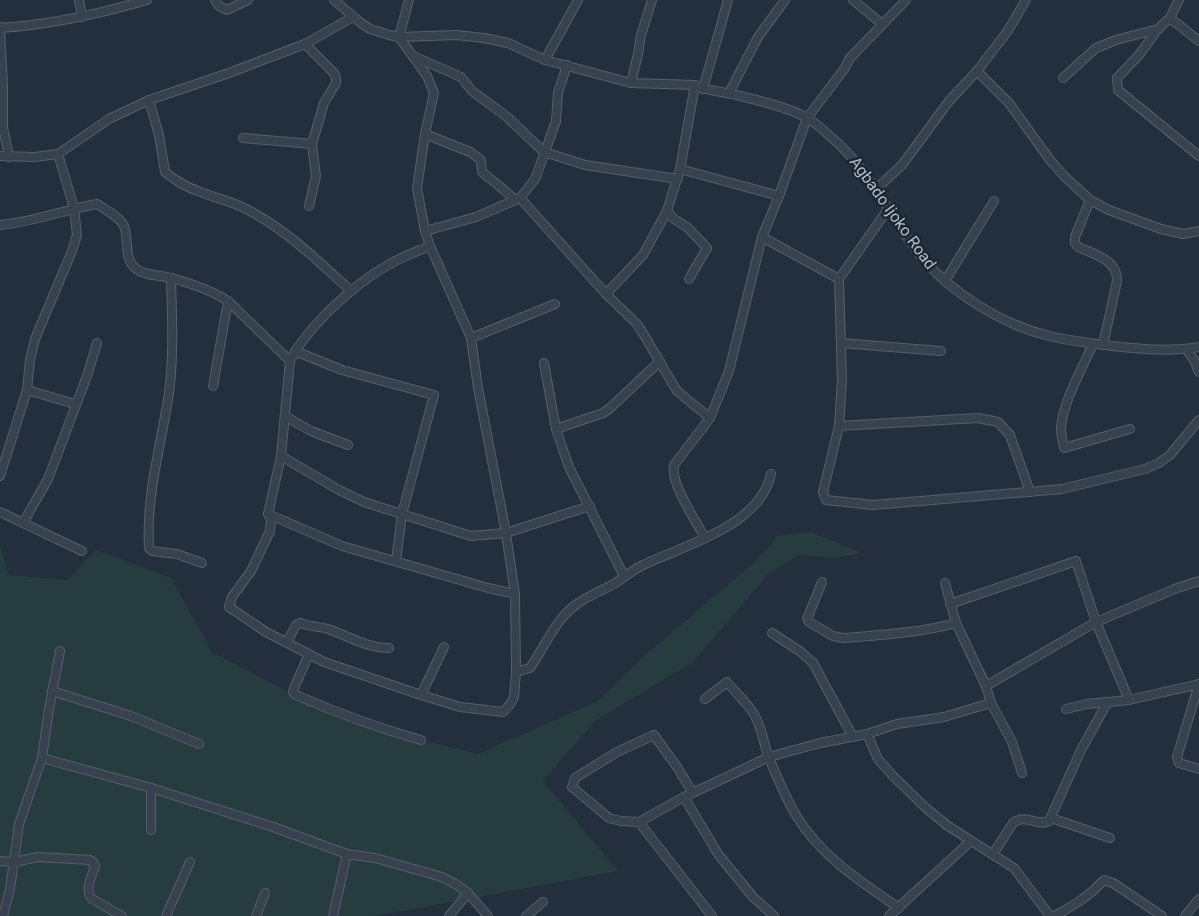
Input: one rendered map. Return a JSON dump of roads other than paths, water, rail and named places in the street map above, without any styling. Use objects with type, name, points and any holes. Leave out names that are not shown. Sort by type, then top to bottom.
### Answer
[{"type":"street","points":[[79,0],[82,17]]},
{"type":"street","points":[[148,0],[82,17],[36,26],[0,28],[4,157],[34,157],[58,154],[109,119],[148,100],[305,44],[352,17]]},
{"type":"street","points":[[214,0],[226,10],[248,0]]},
{"type":"street","name":"Agbado Ijoko Road","points":[[334,0],[352,17],[379,33],[399,37],[457,35],[484,38],[508,44],[545,60],[631,83],[699,87],[772,105],[807,118],[846,149],[877,188],[888,209],[933,271],[984,309],[1048,336],[1093,344],[1151,350],[1199,347]]},
{"type":"street","points":[[409,0],[399,37],[427,76],[434,93],[425,134],[417,188],[425,231],[430,246],[471,338],[478,388],[506,533],[515,594],[516,672],[514,697],[503,712],[460,707],[324,662],[266,632],[229,607],[232,597],[251,571],[270,530],[271,518],[268,514],[281,456],[290,360],[295,351],[323,317],[351,291],[388,265],[430,246]]},
{"type":"street","points":[[545,60],[578,0]]},
{"type":"street","points":[[631,83],[641,35],[652,0]]},
{"type":"street","points":[[606,294],[643,255],[667,211],[678,179],[699,87],[728,0]]},
{"type":"street","points":[[729,93],[758,37],[785,0]]},
{"type":"street","points":[[853,0],[882,24]]},
{"type":"street","points":[[705,538],[678,486],[673,472],[674,465],[710,418],[733,358],[762,237],[807,118],[845,68],[850,58],[906,0]]},
{"type":"street","points":[[877,188],[902,165],[949,101],[977,71],[1007,32],[1026,0]]},
{"type":"street","points":[[1179,0],[1170,18],[1158,28],[1140,55],[1117,78],[1118,90],[1199,156]]},
{"type":"street","points":[[1170,18],[1199,41]]},
{"type":"street","points":[[1063,78],[1096,48],[1158,28]]},
{"type":"street","points":[[305,44],[334,73],[336,78],[336,84],[324,104],[312,144],[316,176],[309,206]]},
{"type":"street","points":[[413,56],[461,77],[472,91],[506,116],[544,152],[585,165],[678,179]]},
{"type":"street","points":[[425,231],[476,217],[518,199],[535,179],[556,121],[558,93],[567,65]]},
{"type":"street","points":[[977,71],[1009,104],[1064,176],[1090,200],[1109,210],[1161,229],[1183,234],[1199,231]]},
{"type":"street","points":[[148,100],[160,135],[165,172],[181,184],[196,191],[248,209],[276,227],[315,258],[351,291]]},
{"type":"street","points":[[425,134],[470,152],[481,160],[482,172],[518,199],[606,294],[638,325],[678,391],[710,418]]},
{"type":"street","points":[[243,138],[312,144]]},
{"type":"street","points":[[0,476],[27,390],[30,360],[35,339],[77,235],[74,208],[58,154]]},
{"type":"street","points":[[680,169],[779,196]]},
{"type":"street","points":[[945,281],[994,200]]},
{"type":"street","points":[[1090,200],[1075,237],[1075,243],[1078,247],[1106,260],[1114,267],[1117,273],[1103,345]]},
{"type":"street","points":[[0,225],[22,223],[74,208],[97,204],[116,217],[124,226],[129,258],[133,266],[140,272],[171,278],[216,293],[228,301],[290,360]]},
{"type":"street","points":[[888,209],[839,279],[842,380],[839,426],[823,492],[826,500],[873,505],[1062,489],[1146,469],[1159,464],[1170,455],[1199,420]]},
{"type":"street","points":[[667,211],[707,248],[690,279]]},
{"type":"street","points":[[762,237],[839,279]]},
{"type":"street","points":[[171,278],[173,337],[169,391],[150,495],[149,548],[152,552],[177,554],[202,563]]},
{"type":"street","points":[[213,386],[228,301]]},
{"type":"street","points":[[471,338],[555,304]]},
{"type":"street","points":[[23,523],[48,479],[87,376],[97,343]]},
{"type":"street","points":[[841,343],[941,351]]},
{"type":"street","points":[[1093,344],[1067,403],[1061,430],[1064,448],[1130,429]]},
{"type":"street","points":[[1186,349],[1194,360],[1199,372]]},
{"type":"street","points":[[295,351],[342,370],[434,396],[402,514],[396,562]]},
{"type":"street","points":[[556,429],[609,409],[660,361]]},
{"type":"street","points":[[544,363],[556,429],[569,467],[624,576]]},
{"type":"street","points":[[27,390],[75,404]]},
{"type":"street","points":[[285,416],[311,431],[348,445]]},
{"type":"street","points":[[839,426],[978,418],[998,422],[1010,435],[1030,492]]},
{"type":"street","points":[[281,456],[351,496],[471,536],[506,533],[590,506]]},
{"type":"street","points":[[516,672],[530,668],[558,623],[570,609],[618,582],[641,566],[705,538],[739,519],[752,508],[766,490],[771,474]]},
{"type":"street","points":[[0,512],[82,551]]},
{"type":"street","points":[[268,514],[334,543],[488,588],[515,594]]},
{"type":"street","points":[[950,604],[1076,560],[1096,622],[1129,700]]},
{"type":"street","points":[[986,686],[1096,622],[1177,588],[1199,581]]},
{"type":"street","points":[[822,582],[808,618],[809,622],[833,636],[843,638],[916,631],[956,623]]},
{"type":"street","points":[[945,583],[956,623],[986,686],[991,703],[1012,742],[1022,773]]},
{"type":"street","points":[[286,642],[296,625],[301,623],[309,627],[325,628],[377,648],[389,648]]},
{"type":"street","points":[[772,633],[801,652],[813,663],[853,737]]},
{"type":"street","points":[[421,695],[444,647]]},
{"type":"street","points":[[3,916],[10,889],[19,824],[42,758],[60,651]]},
{"type":"street","points":[[309,654],[294,688],[296,695],[373,726],[421,740]]},
{"type":"street","points":[[705,699],[727,682],[752,711],[769,757],[796,815],[806,830],[846,870],[898,908]]},
{"type":"street","points":[[1066,709],[1087,704],[1129,700],[1199,684],[1177,757],[1179,764],[1199,769]]},
{"type":"street","points":[[52,691],[131,716],[199,744]]},
{"type":"street","points":[[693,793],[677,766],[654,735],[617,752],[575,778],[572,787],[610,818],[639,822],[684,797],[693,793],[769,757],[867,734],[897,724],[944,718],[991,703]]},
{"type":"street","points":[[992,854],[1017,820],[1022,818],[1045,823],[1051,818],[1081,750],[1107,703]]},
{"type":"street","points":[[867,734],[878,760],[894,777],[927,809],[971,841],[1014,868],[1050,916]]},
{"type":"street","points":[[42,758],[151,788],[273,827],[347,854],[375,858],[423,870],[458,885],[468,893],[488,916]]},
{"type":"street","points":[[151,788],[151,830]]},
{"type":"street","points":[[684,797],[718,854],[753,897],[774,916]]},
{"type":"street","points":[[1051,818],[1110,838]]},
{"type":"street","points":[[639,822],[712,916]]},
{"type":"street","points":[[889,916],[971,841]]},
{"type":"street","points":[[333,916],[347,854]]},
{"type":"street","points":[[0,861],[14,862],[38,857],[90,860],[94,866],[88,890],[89,895],[92,899],[122,916]]},
{"type":"street","points":[[166,916],[190,862]]},
{"type":"street","points":[[1054,916],[1078,904],[1104,880],[1113,883],[1162,916]]},
{"type":"street","points":[[256,916],[265,893]]},
{"type":"street","points":[[449,916],[468,893]]},
{"type":"street","points":[[1185,916],[1199,899]]},
{"type":"street","points":[[526,916],[543,902]]}]
